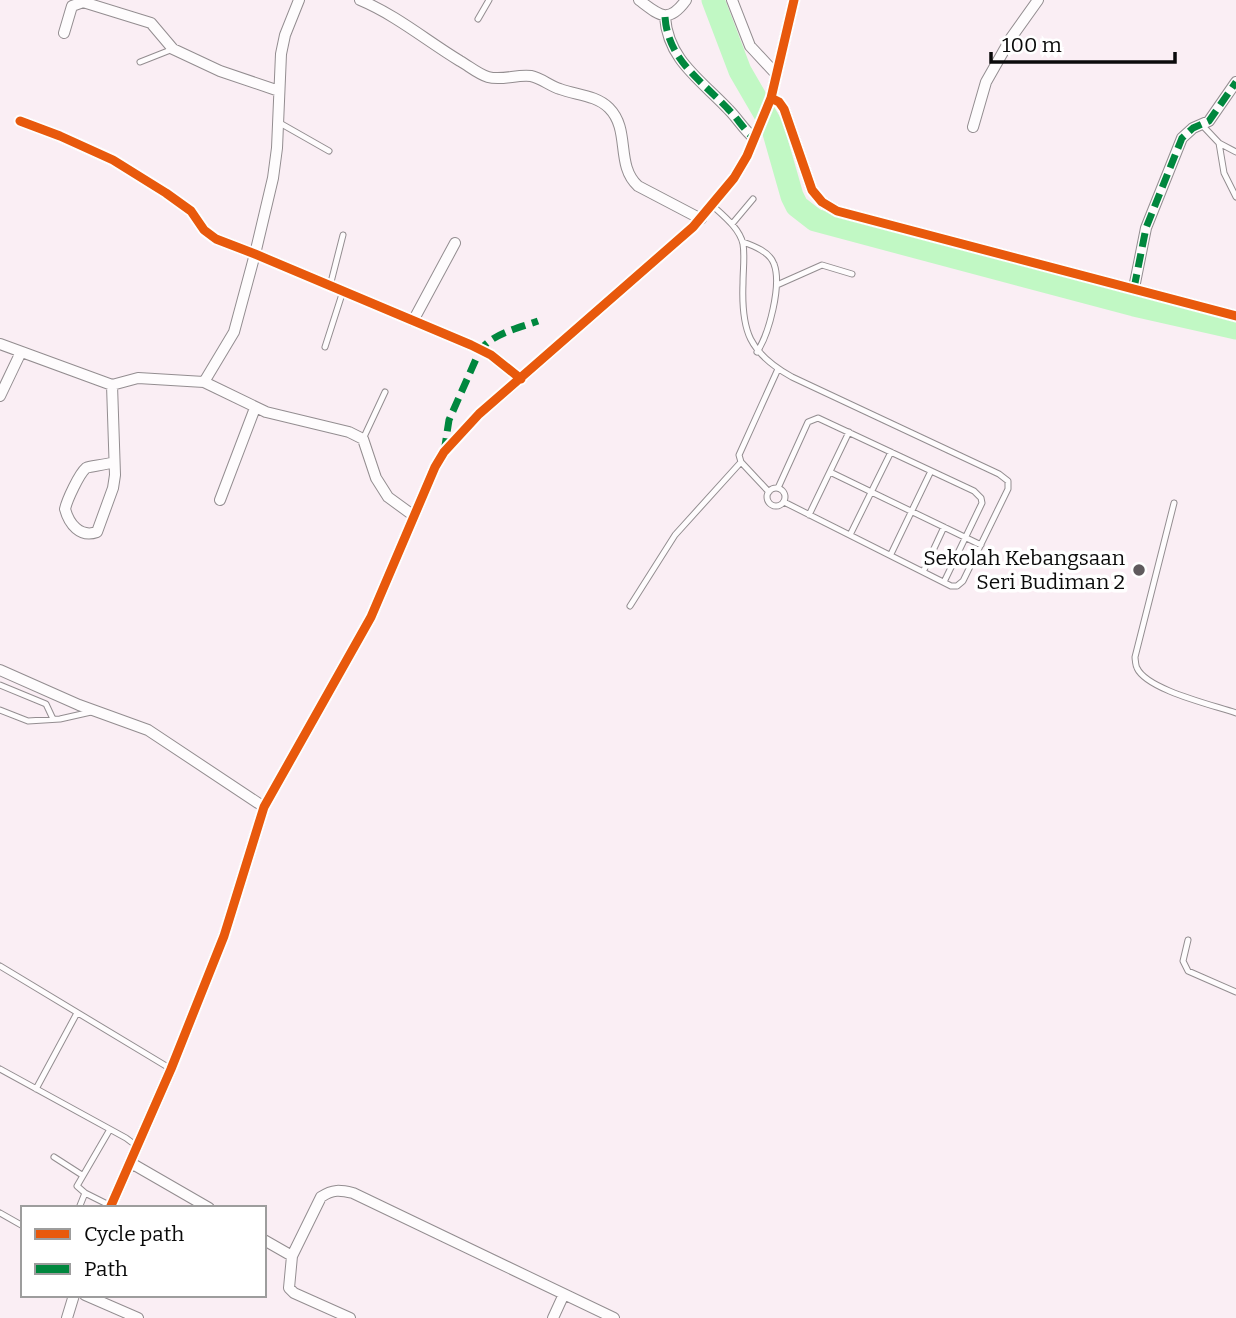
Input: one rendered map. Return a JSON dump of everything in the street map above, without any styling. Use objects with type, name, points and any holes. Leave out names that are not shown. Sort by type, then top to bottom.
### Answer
[{"type":"street","points":[[204,383],[234,332],[255,254],[273,178],[281,54],[285,35],[299,0]]},
{"type":"street","points":[[360,0],[382,10],[482,74],[499,78],[528,76],[557,89],[593,98],[608,108],[618,121],[625,167],[631,179],[638,186],[701,219]]},
{"type":"street","points":[[639,0],[665,17],[671,15],[686,0]]},
{"type":"street","points":[[732,0],[750,46],[776,74]]},
{"type":"street","points":[[110,1206],[171,1069],[224,936],[264,807],[370,617],[435,467],[444,452],[479,414],[713,206],[734,178],[771,98],[794,0]]},
{"type":"street","points":[[973,127],[986,82],[1011,37],[1038,0]]},
{"type":"street","points":[[64,33],[72,6],[83,2],[152,23],[173,49],[220,71],[279,91]]},
{"type":"street","points":[[665,17],[666,36],[687,69],[754,138]]},
{"type":"street","points":[[1134,288],[1146,228],[1182,138],[1193,128],[1209,121],[1236,82]]},
{"type":"street","points":[[771,98],[779,102],[784,109],[812,190],[822,202],[837,211],[1236,316]]},
{"type":"street","points":[[20,121],[60,135],[113,160],[191,211],[204,230],[216,239],[491,355],[521,379]]},
{"type":"street","points":[[413,321],[455,243]]},
{"type":"street","points":[[0,344],[112,385],[138,378],[204,383],[255,408],[349,432],[363,439],[376,478],[388,497],[414,516]]},
{"type":"street","points":[[0,396],[21,352]]},
{"type":"street","points":[[112,385],[114,462],[113,488],[99,529],[91,534],[76,529],[70,524],[65,509],[82,472],[90,466],[103,466],[114,462]]},
{"type":"street","points":[[220,500],[255,408]]},
{"type":"street","points":[[0,670],[50,699],[148,730],[264,807]]},
{"type":"street","points":[[131,1163],[206,1206]]},
{"type":"street","points":[[350,1318],[294,1293],[289,1288],[292,1256],[321,1197],[329,1191],[353,1193],[614,1318]]},
{"type":"street","points":[[266,1241],[292,1256]]},
{"type":"street","points":[[553,1318],[564,1294]]},
{"type":"street","points":[[67,1318],[73,1297]]},
{"type":"street","points":[[90,1297],[138,1318]]},
{"type":"lane","points":[[478,19],[489,0]]},
{"type":"lane","points":[[140,62],[173,49]]},
{"type":"lane","points":[[278,122],[329,151]]},
{"type":"lane","points":[[1202,125],[1219,143],[1236,152]]},
{"type":"lane","points":[[1219,143],[1224,173],[1236,197]]},
{"type":"lane","points":[[732,224],[753,199]]},
{"type":"lane","points":[[713,206],[732,224],[743,242],[770,258],[775,265],[777,285],[766,339],[757,352]]},
{"type":"lane","points":[[330,286],[343,234]]},
{"type":"lane","points":[[743,242],[742,303],[745,324],[757,352],[778,369],[999,474],[1008,481],[1008,489],[981,545],[963,581],[957,586],[951,586],[784,502]]},
{"type":"lane","points":[[777,285],[822,265],[852,274]]},
{"type":"lane","points":[[324,347],[343,291]]},
{"type":"lane","points":[[778,369],[739,456],[741,462],[769,492],[768,501],[777,507],[784,502],[785,494],[778,488]]},
{"type":"lane","points":[[363,439],[385,392]]},
{"type":"lane","points":[[769,492],[778,488],[808,422],[818,418],[974,491],[982,503],[944,582]]},
{"type":"lane","points":[[809,515],[849,432]]},
{"type":"lane","points":[[850,536],[891,452]]},
{"type":"lane","points":[[630,606],[675,535],[741,462]]},
{"type":"lane","points":[[891,554],[931,471]]},
{"type":"lane","points":[[830,472],[981,545]]},
{"type":"lane","points":[[1174,503],[1135,657],[1137,668],[1145,678],[1158,686],[1236,713]]},
{"type":"lane","points":[[923,572],[944,527]]},
{"type":"lane","points":[[0,685],[50,699],[53,719]]},
{"type":"lane","points":[[0,710],[28,721],[94,711]]},
{"type":"lane","points":[[1188,940],[1183,961],[1188,971],[1236,992]]},
{"type":"lane","points":[[0,966],[171,1069]]},
{"type":"lane","points":[[36,1089],[77,1013]]},
{"type":"lane","points":[[0,1069],[138,1147]]},
{"type":"lane","points":[[108,1206],[77,1186],[109,1130]]},
{"type":"lane","points":[[54,1157],[82,1175]]},
{"type":"lane","points":[[80,1206],[85,1193]]},
{"type":"lane","points":[[0,1213],[21,1225]]},
{"type":"waterway","points":[[713,0],[740,71],[772,126],[792,196],[797,206],[815,220],[1134,305],[1236,328]]},
{"type":"marked path","points":[[665,17],[667,32],[679,57],[754,138]]},
{"type":"marked path","points":[[1134,288],[1146,228],[1182,138],[1193,128],[1209,121],[1236,82]]},
{"type":"marked path","points":[[444,452],[449,420],[480,350],[499,335],[538,321]]},
{"type":"cycle path","points":[[111,1206],[171,1069],[224,936],[264,807],[371,617],[435,467],[444,452],[479,414],[693,227],[734,178],[747,156],[771,98],[794,0]]},
{"type":"cycle path","points":[[771,98],[779,102],[784,109],[812,190],[822,202],[837,211],[1236,316]]},
{"type":"cycle path","points":[[20,121],[113,160],[191,211],[204,230],[216,239],[471,345],[491,355],[521,379]]},
{"type":"place","name":"Sekolah Kebangsaan Seri Budiman 2","points":[[1139,570]]}]
